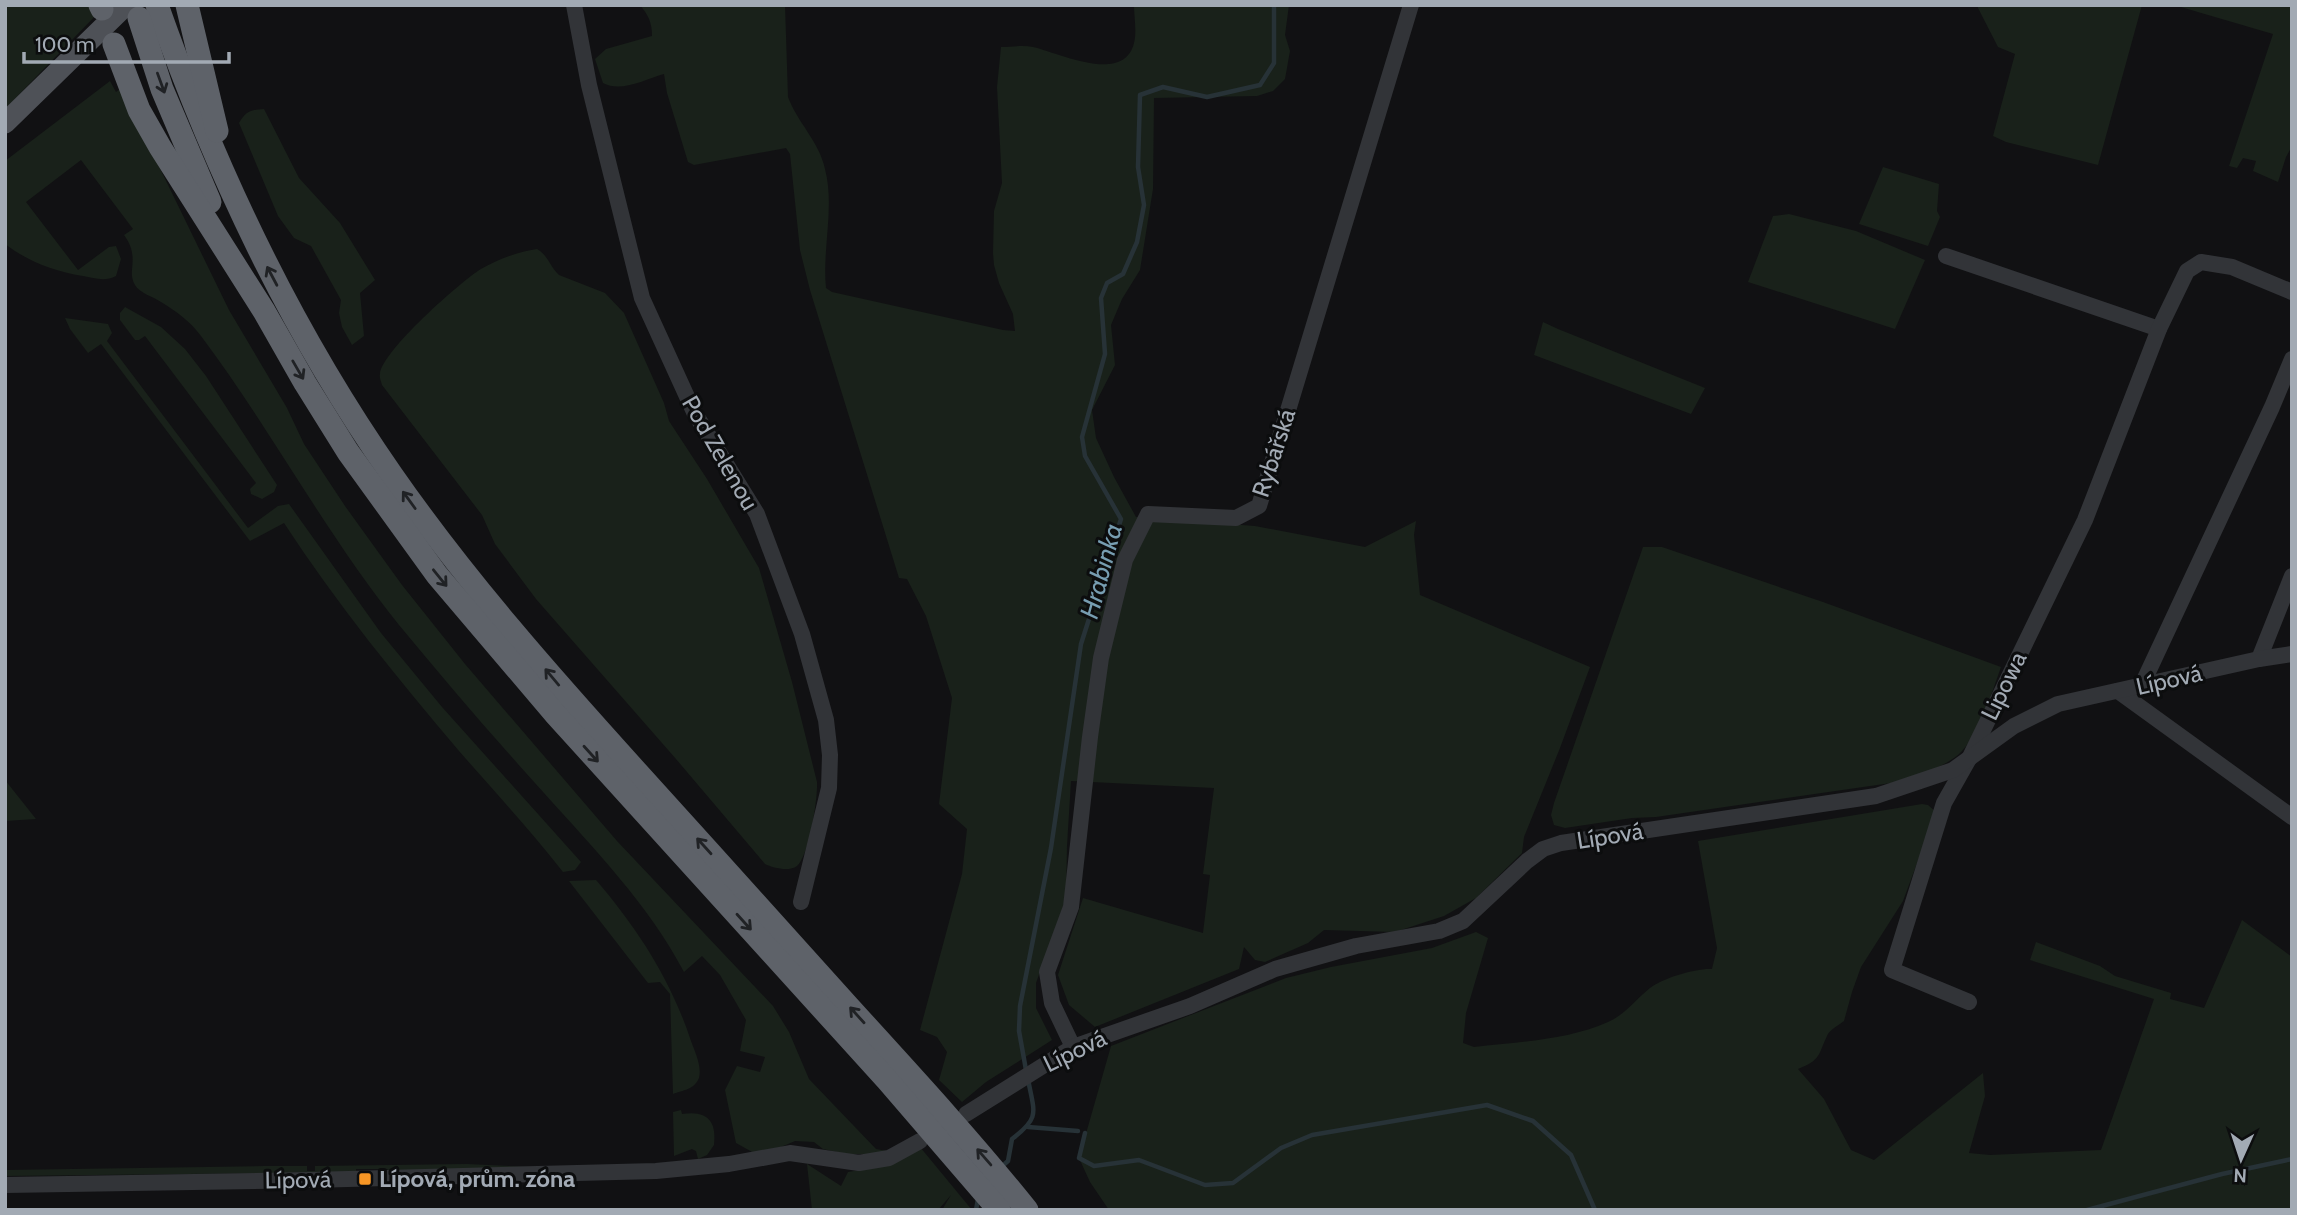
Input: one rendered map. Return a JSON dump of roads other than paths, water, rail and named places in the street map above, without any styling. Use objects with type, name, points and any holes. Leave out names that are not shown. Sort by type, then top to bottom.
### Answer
[{"type":"highway","points":[[187,5],[212,115],[250,234]]},
{"type":"highway","points":[[141,10],[191,100],[250,234],[297,323],[337,391],[392,475],[466,576],[895,1073],[999,1210]]},
{"type":"highway","points":[[141,10],[162,89],[193,164],[264,311]]},
{"type":"highway","points":[[114,44],[139,110],[264,311],[305,383],[348,452],[437,575],[556,715],[895,1073],[981,1153],[1027,1210]]},
{"type":"main road","points":[[5,123],[84,47],[141,10]]},
{"type":"street","name":"Pod Zelenou","points":[[574,5],[589,85],[642,298],[694,412],[757,514],[802,634],[826,720],[830,755],[829,788],[801,902]]},
{"type":"street","name":"Rybářská","points":[[1073,1047],[1052,1003],[1047,972],[1071,907],[1101,659],[1125,559],[1148,514],[1236,518],[1259,506],[1411,5]]},
{"type":"street","points":[[1946,256],[2159,329]]},
{"type":"street","name":"Lipowa","points":[[1969,1002],[1892,970],[1944,803],[1970,757],[2085,520],[2159,329],[2187,271],[2201,262],[2232,267],[2292,292]]},
{"type":"street","points":[[2141,687],[2292,359]]},
{"type":"street","points":[[2259,659],[2292,576]]},
{"type":"street","name":"Lípová","points":[[966,1114],[1073,1047],[1190,1006],[1275,969],[1356,946],[1439,931],[1463,921],[1543,849],[1561,843],[1876,796],[1953,770],[2014,726],[2058,704],[2292,654]]},
{"type":"street","points":[[2118,691],[2292,817]]},
{"type":"street","name":"Lípová","points":[[5,1185],[642,1171],[729,1164],[790,1153],[859,1163],[889,1158],[920,1141]]},
{"type":"waterway","name":"Hrabinka","points":[[1026,1070],[1019,1031],[1020,1006],[1051,848],[1081,644],[1121,519],[1085,456],[1082,437],[1105,354],[1101,298],[1107,283],[1123,274],[1137,242],[1144,205],[1138,167],[1140,95],[1163,87],[1207,97],[1260,85],[1274,63],[1274,5]]},
{"type":"waterway","name":"Hrabinka","points":[[1000,1168],[1008,1161],[1012,1139],[1028,1125],[1033,1114],[1028,1079]]},
{"type":"waterway","points":[[1085,1133],[1079,1158],[1094,1166],[1139,1160],[1205,1185],[1233,1183],[1281,1148],[1312,1135],[1487,1105],[1533,1121],[1571,1155],[1595,1210]]},
{"type":"waterway","points":[[1028,1127],[1078,1131]]},
{"type":"waterway","points":[[2087,1210],[2222,1174],[2292,1159]]},
{"type":"waterway","name":"Hrabinka","points":[[976,1210],[978,1199]]},
{"type":"place","name":"Lípová, prům. zóna","points":[[365,1179]]}]
